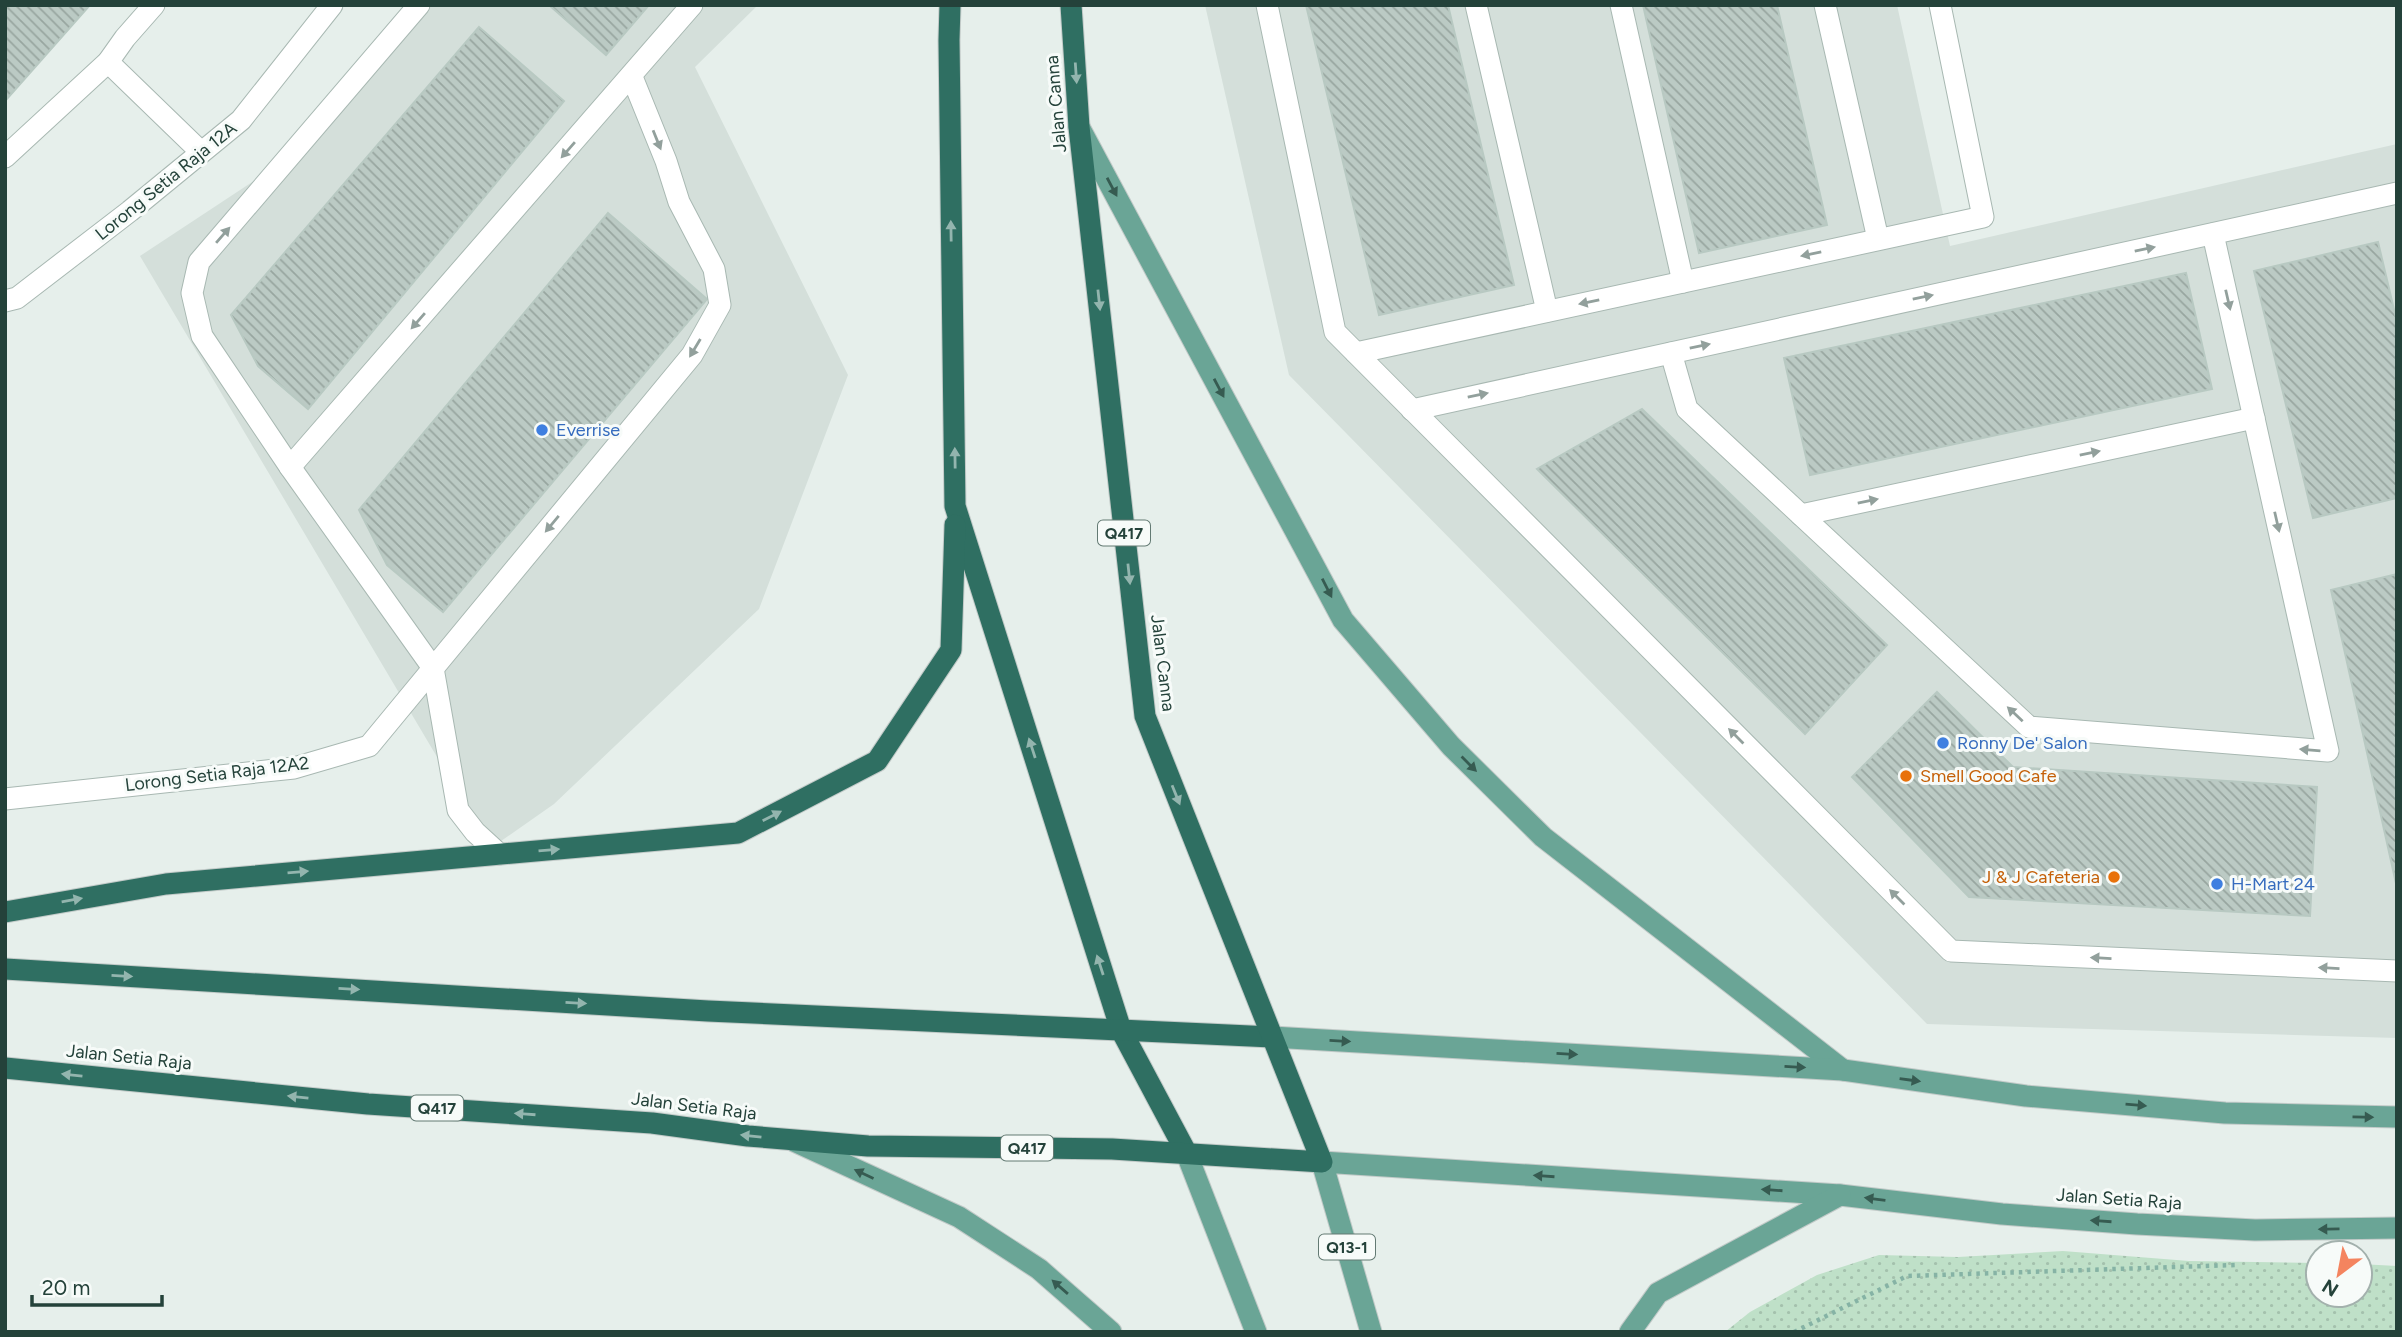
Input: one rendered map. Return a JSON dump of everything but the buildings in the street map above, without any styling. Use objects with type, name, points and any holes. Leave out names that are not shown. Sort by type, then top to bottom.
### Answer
[{"type":"highway","points":[[5,912],[166,884],[737,833],[877,761],[951,650],[955,506],[950,5]]},
{"type":"highway","name":"Jalan Canna","points":[[1071,5],[1079,127],[1145,716],[1322,1162]]},
{"type":"highway","points":[[955,506],[1121,1030],[1186,1152]]},
{"type":"highway","points":[[5,969],[708,1011],[1272,1037]]},
{"type":"highway","name":"Jalan Setia Raja","points":[[5,1068],[368,1104],[652,1123],[790,1140],[868,1146],[1186,1152]]},
{"type":"highway","name":"Q417","points":[[1186,1152],[1322,1162]]},
{"type":"main road","points":[[1079,127],[1343,620],[1451,746],[1543,837],[1843,1070]]},
{"type":"main road","points":[[1272,1037],[1843,1070],[2026,1096],[2225,1113],[2397,1117]]},
{"type":"main road","points":[[790,1140],[959,1217],[1039,1269],[1111,1332]]},
{"type":"main road","points":[[1186,1152],[1256,1332]]},
{"type":"main road","name":"Jalan Setia Raja","points":[[1322,1162],[1840,1195],[2002,1214],[2137,1224],[2255,1230],[2397,1228]]},
{"type":"main road","name":"Jalan Canna","points":[[1322,1162],[1371,1332]]},
{"type":"main road","points":[[1630,1332],[1658,1293],[1840,1195]]},
{"type":"street","points":[[5,157],[108,62],[154,5]]},
{"type":"street","name":"Lorong Setia Raja 12A","points":[[5,301],[17,298],[242,120],[332,5]]},
{"type":"street","points":[[419,5],[199,262],[192,293],[202,336],[290,467],[433,668],[458,810],[475,832],[499,854]]},
{"type":"street","points":[[290,467],[692,5]]},
{"type":"street","points":[[1266,5],[1335,332],[1951,951],[2397,971]]},
{"type":"street","points":[[1476,5],[1547,311]]},
{"type":"street","points":[[1621,5],[1682,282]]},
{"type":"street","points":[[1825,5],[1878,239]]},
{"type":"street","points":[[1356,353],[1983,217],[1940,5]]},
{"type":"street","points":[[108,62],[201,152]]},
{"type":"street","name":"Lorong Setia Raja 12A2","points":[[5,799],[294,768],[369,746],[692,355],[720,304],[714,269],[679,202],[666,161],[632,77]]},
{"type":"street","points":[[1412,410],[2397,193]]},
{"type":"street","points":[[1671,353],[1687,409],[2029,727],[2328,751],[2213,234]]},
{"type":"street","points":[[1801,515],[2254,418]]},
{"type":"path","points":[[1794,1332],[1907,1276],[2236,1265]]},
{"type":"shaded area","points":[[404,5],[758,5],[695,67],[848,375],[759,609],[554,804],[491,848],[140,256],[263,175]]},
{"type":"shaded area","points":[[1205,5],[1897,5],[1950,246],[2397,144],[2397,1038],[1927,1024],[1289,375]]},
{"type":"green space","points":[[2063,1251],[2189,1261],[2304,1263],[2304,1309],[2374,1309],[2374,1265],[2397,1266],[2397,1332],[1725,1332],[1750,1312],[1817,1275],[1879,1255],[1958,1257]]},
{"type":"place","name":"Everrise","points":[[542,430]]},
{"type":"place","name":"Ronny De' Salon","points":[[1943,743]]},
{"type":"place","name":"Smell Good Cafe","points":[[1906,776]]},
{"type":"place","name":"J & J Cafeteria","points":[[2114,877]]},
{"type":"place","name":"H-Mart 24","points":[[2217,884]]}]
